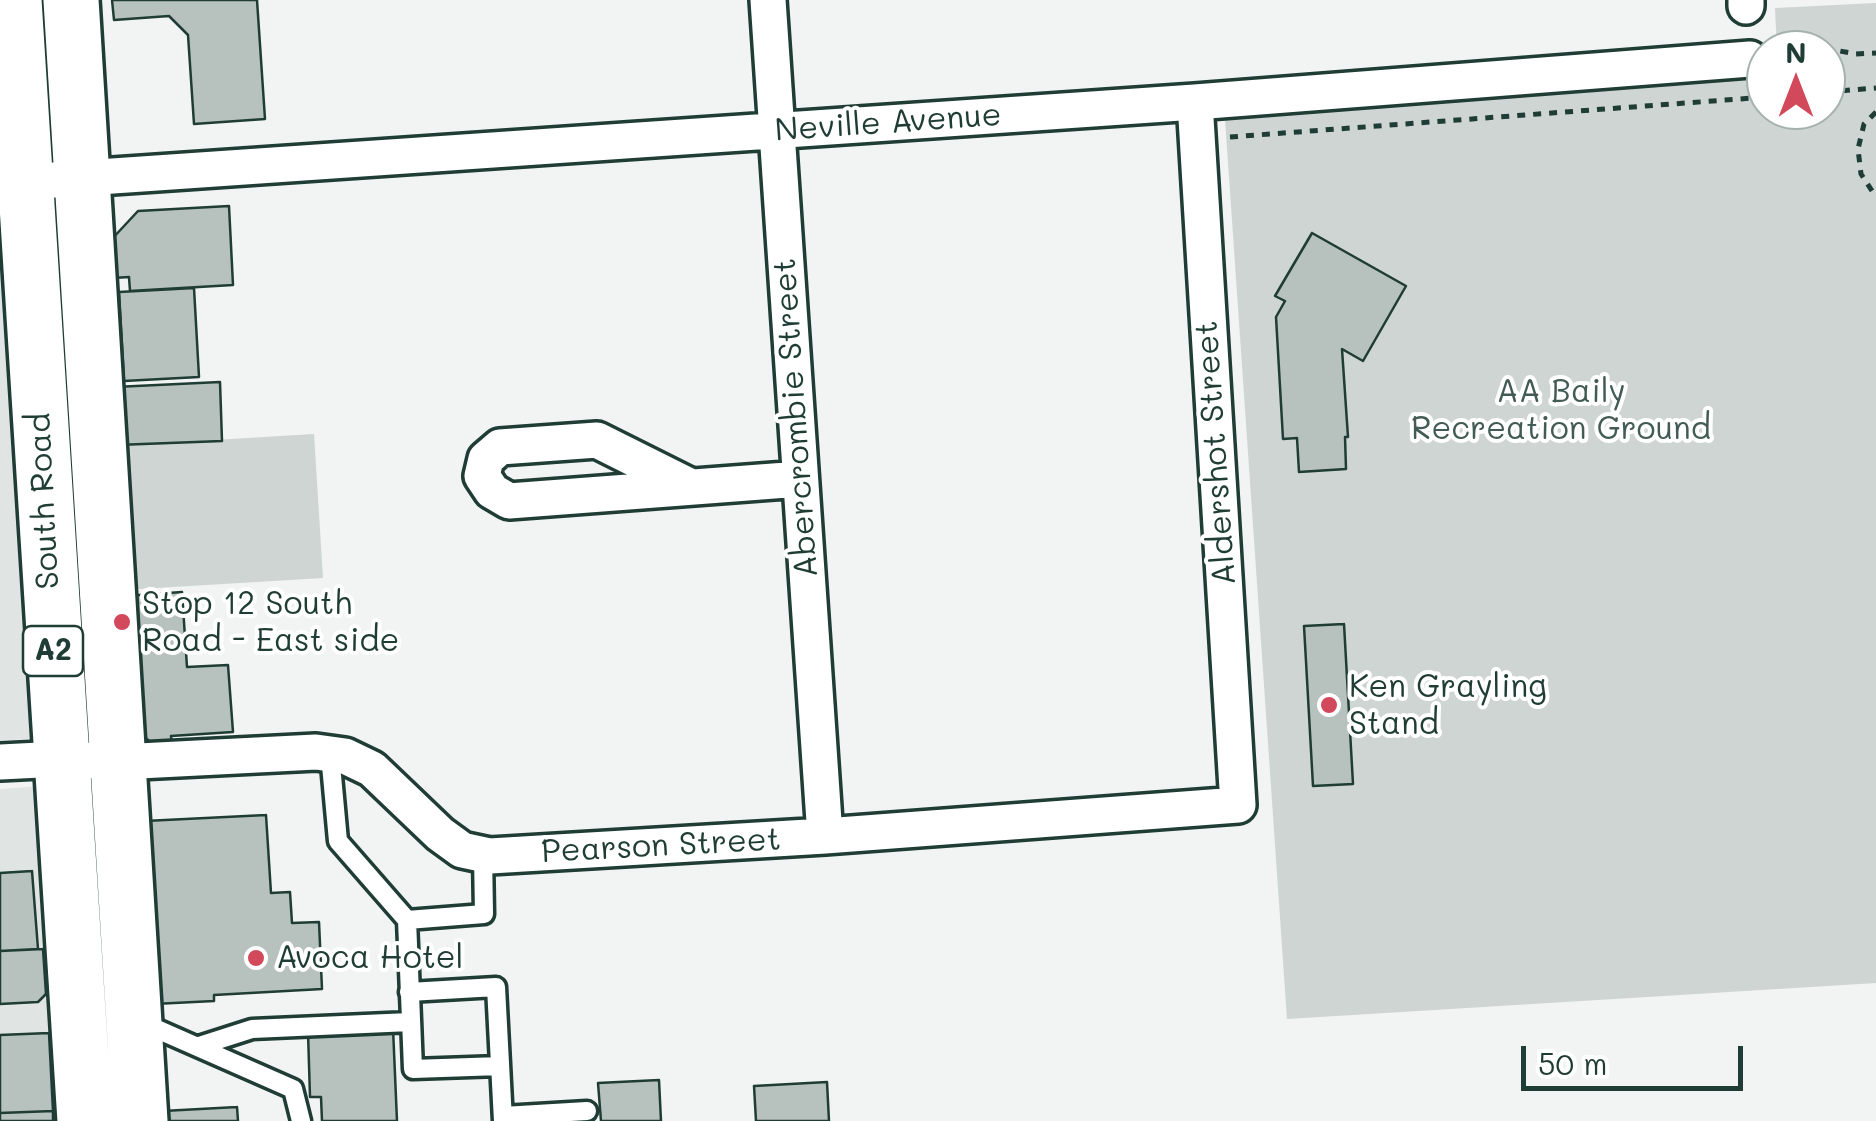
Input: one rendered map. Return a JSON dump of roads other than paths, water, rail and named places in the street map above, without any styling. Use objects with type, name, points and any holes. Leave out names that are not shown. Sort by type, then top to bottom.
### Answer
[{"type":"highway","name":"South Road","points":[[14,0],[85,1121]]},
{"type":"highway","name":"South Road","points":[[71,0],[140,1121]]},
{"type":"street","name":"Abercrombie Street","points":[[768,0],[825,836]]},
{"type":"street","name":"Neville Avenue","points":[[25,182],[1195,102],[1746,53]]},
{"type":"street","name":"Aldershot Street","points":[[1195,102],[1238,804]]},
{"type":"street","points":[[689,486],[597,440],[500,447],[486,459],[482,476],[492,491],[509,501],[800,479]]},
{"type":"street","name":"Pearson Street","points":[[0,762],[345,756],[372,769],[462,850],[483,854],[825,836],[1238,804]]},
{"type":"lane","points":[[330,754],[338,841],[406,920],[414,1069],[500,1066]]},
{"type":"lane","points":[[406,920],[484,914],[483,854]]},
{"type":"lane","points":[[409,992],[496,987],[503,1118],[587,1111]]},
{"type":"lane","points":[[134,1019],[293,1088],[301,1121]]},
{"type":"lane","points":[[192,1043],[252,1029],[410,1022]]},
{"type":"place","name":"Stop 12 South Road - East side","points":[[122,622]]},
{"type":"place","name":"Ken Grayling Stand","points":[[1329,705]]},
{"type":"place","name":"Avoca Hotel","points":[[256,958]]},
{"type":"park label","name":"AA Baily Recreation Ground","points":[[1561,410]]}]
